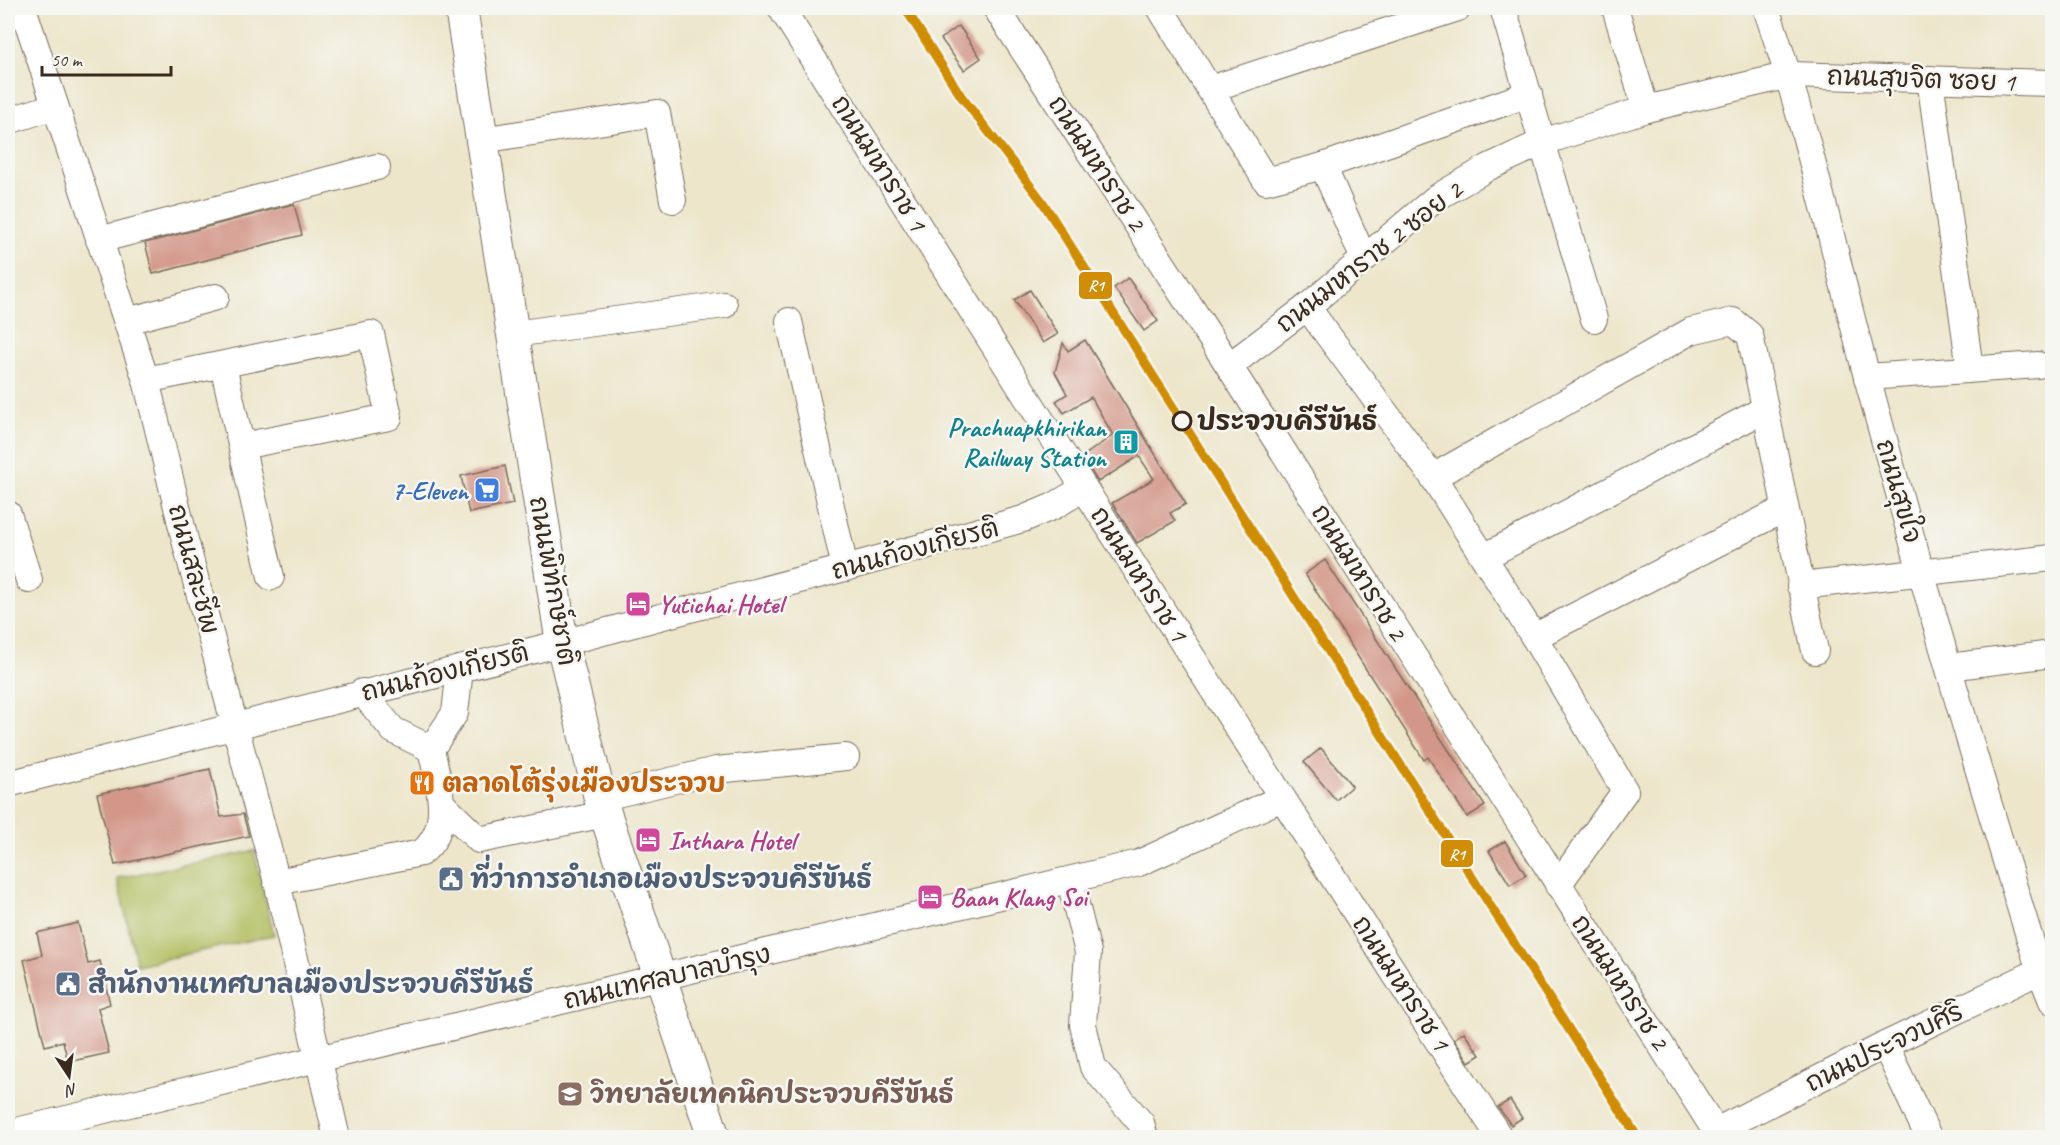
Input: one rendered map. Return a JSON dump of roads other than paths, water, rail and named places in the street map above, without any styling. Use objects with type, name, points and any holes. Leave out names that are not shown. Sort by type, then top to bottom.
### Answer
[{"type":"main road","name":"ถนนพิทักษ์ชาติ","points":[[461,8],[562,644],[603,806],[658,979],[714,1137]]},
{"type":"street","name":"ถนนสละชีพ","points":[[23,8],[146,380],[277,882],[337,1137]]},
{"type":"street","name":"ถนนมหาราช 1","points":[[781,8],[1084,488],[1500,1137]]},
{"type":"street","name":"ถนนมหาราช 2","points":[[996,8],[1229,366],[1718,1134]]},
{"type":"street","points":[[1160,8],[1266,181],[1323,165],[1529,94]]},
{"type":"street","points":[[1210,89],[1458,8]]},
{"type":"street","points":[[1503,8],[1594,319]]},
{"type":"street","points":[[1615,8],[1646,109]]},
{"type":"street","name":"ถนนสุขใจ","points":[[1766,8],[1790,75],[1868,377],[1972,752],[2046,968],[2052,1001]]},
{"type":"street","name":"ถนนมหาราช 2 ซอย 2","points":[[1229,366],[1307,307],[1436,198],[1489,166],[1543,142],[1646,109],[1790,75]]},
{"type":"street","name":"ถนนสุขจิต ซอย 1","points":[[1790,75],[2052,83]]},
{"type":"street","points":[[1930,79],[1970,369]]},
{"type":"street","points":[[8,121],[55,106]]},
{"type":"street","points":[[481,140],[657,113],[673,200]]},
{"type":"street","points":[[1323,165],[1364,259]]},
{"type":"street","points":[[99,240],[378,167]]},
{"type":"street","points":[[127,321],[216,297]]},
{"type":"street","points":[[514,334],[724,305]]},
{"type":"street","points":[[1307,307],[1432,477],[1534,637],[1625,791],[1558,885]]},
{"type":"street","points":[[789,321],[845,568]]},
{"type":"street","points":[[1432,477],[1691,331],[1733,321],[1750,335],[1763,410],[1815,651]]},
{"type":"street","points":[[146,380],[371,334],[389,417],[242,446]]},
{"type":"street","points":[[1868,377],[2038,364]]},
{"type":"street","points":[[223,365],[271,577]]},
{"type":"street","points":[[1484,557],[1763,410]]},
{"type":"street","name":"ถนนก้องเกียรติ","points":[[8,784],[235,724],[562,644],[845,568],[1023,519],[1054,506],[1084,488]]},
{"type":"street","points":[[1534,637],[1784,509]]},
{"type":"street","points":[[8,514],[29,580]]},
{"type":"street","points":[[1800,586],[2052,558]]},
{"type":"street","points":[[1949,667],[2052,654]]},
{"type":"street","points":[[277,882],[421,853],[430,846],[443,805],[431,749],[455,713],[460,669]]},
{"type":"street","points":[[362,692],[393,730],[431,749]]},
{"type":"street","points":[[443,805],[479,840],[603,806],[716,770],[846,757]]},
{"type":"street","name":"ถนนเทศลบาลบำรุง","points":[[8,1133],[1139,863],[1282,798]]},
{"type":"street","points":[[1070,881],[1088,952],[1083,1025],[1093,1067],[1141,1123],[1145,1137]]},
{"type":"street","name":"ถนนประจวบศิริ","points":[[1718,1134],[1885,1046],[2046,968]]},
{"type":"street","points":[[1885,1046],[1929,1137]]},
{"type":"place","name":"ประจวบคีรีขันธ์","points":[[1182,421]]},
{"type":"place","name":"Prachuapkhirikan Railway Station","points":[[1126,442]]},
{"type":"place","name":"7-Eleven","points":[[487,490]]},
{"type":"place","name":"Yutichai Hotel","points":[[638,604]]},
{"type":"place","name":"ตลาดโต้รุ่งเมืองประจวบ","points":[[422,783]]},
{"type":"place","name":"Inthara Hotel","points":[[648,840]]},
{"type":"place","name":"ที่ว่าการอำเภอเมืองประจวบคีรีขันธ์","points":[[451,879]]},
{"type":"place","name":"Baan Klang Soi","points":[[930,897]]},
{"type":"place","name":"สำนักงานเทศบาลเมืองประจวบคีรีขันธ์","points":[[68,984]]},
{"type":"place","name":"วิทยาลัยเทคนิคประจวบคีรีขันธ์","points":[[570,1094]]}]
